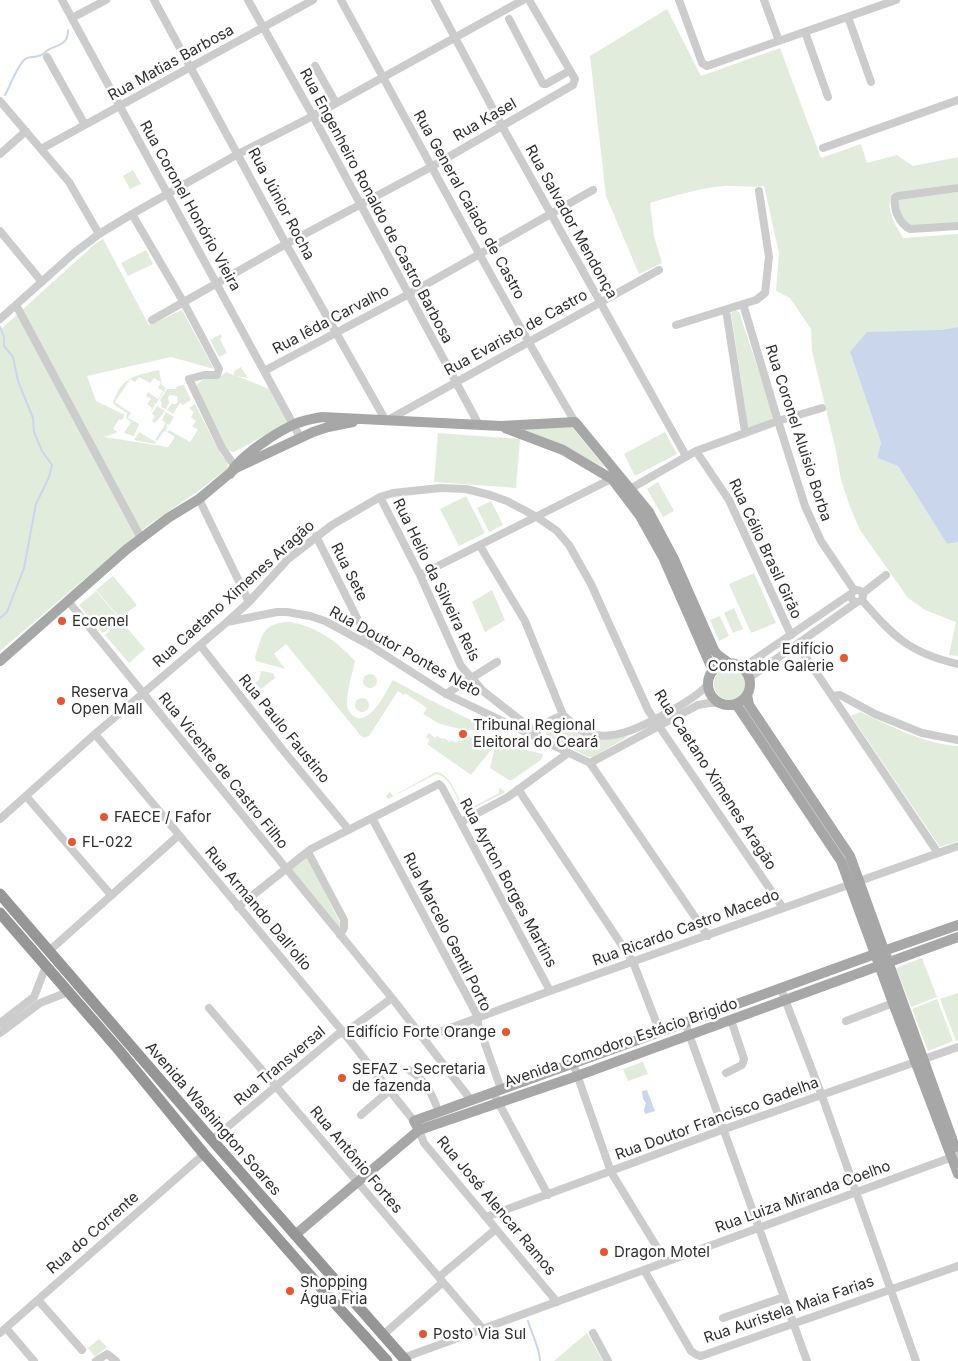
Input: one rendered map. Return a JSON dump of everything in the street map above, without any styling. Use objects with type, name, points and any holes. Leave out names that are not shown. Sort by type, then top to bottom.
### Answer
[{"type":"highway","name":"Avenida Washington Soares","points":[[0,894],[404,1360]]},
{"type":"highway","name":"Avenida Washington Soares","points":[[0,913],[147,1083],[204,1154],[387,1361]]},
{"type":"main road","points":[[0,661],[141,538],[168,518],[199,499],[259,446],[294,425],[322,417],[501,426],[575,422],[615,477],[640,516],[657,536]]},
{"type":"main road","points":[[233,469],[300,437],[328,427],[364,420]]},
{"type":"main road","points":[[501,426],[563,450],[615,477],[630,489],[649,512],[663,557],[693,615],[714,650],[729,663],[742,668],[749,678],[750,687],[747,695],[742,701],[728,705],[720,703],[711,696],[708,684],[713,671],[720,665],[729,663]]},
{"type":"main road","points":[[693,615],[713,671]]},
{"type":"main road","points":[[747,695],[749,705],[789,774]]},
{"type":"main road","points":[[736,704],[789,774],[832,837],[841,861],[855,882],[919,1061],[956,1155],[958,1174]]},
{"type":"main road","name":"Avenida Comodoro Estácio Brigido","points":[[294,1235],[356,1182],[437,1108],[471,1100],[958,925]]},
{"type":"main road","name":"Avenida Comodoro Estácio Brigido","points":[[416,1126],[577,1076],[958,937]]},
{"type":"main road","points":[[884,964],[893,1003],[919,1061]]},
{"type":"street","name":"Rua Coronel Honório Vieira","points":[[62,0],[300,437]]},
{"type":"street","points":[[72,18],[106,0]]},
{"type":"street","name":"Rua Júnior Rocha","points":[[154,0],[286,244],[386,421]]},
{"type":"street","name":"Rua Engenheiro Ronaldo de Castro Barbosa","points":[[248,0],[313,116],[479,425]]},
{"type":"street","name":"Rua Matias Barbosa","points":[[41,149],[192,68],[313,0]]},
{"type":"street","name":"Rua General Caiado de Castro","points":[[341,0],[528,342],[575,422]]},
{"type":"street","name":"Rua Salvador Mendonça","points":[[435,0],[502,126],[686,456]]},
{"type":"street","points":[[0,319],[74,253],[99,234],[238,154],[313,116],[523,0]]},
{"type":"street","points":[[509,19],[543,84],[569,71],[529,0]]},
{"type":"street","points":[[679,0],[702,63],[706,66],[848,17],[874,3],[896,0]]},
{"type":"street","points":[[764,0],[779,41]]},
{"type":"street","points":[[848,17],[871,82]]},
{"type":"street","points":[[805,32],[828,97]]},
{"type":"street","points":[[47,57],[85,125]]},
{"type":"street","points":[[315,66],[336,103]]},
{"type":"street","name":"Rua Kasel","points":[[152,320],[286,244],[431,167],[569,88],[574,85],[575,81],[569,71]]},
{"type":"street","points":[[823,148],[958,100]]},
{"type":"street","points":[[0,102],[69,182],[99,234]]},
{"type":"street","points":[[0,154],[26,131]]},
{"type":"street","points":[[958,188],[900,195],[895,197],[894,202],[898,217],[910,229],[958,226]]},
{"type":"street","name":"Rua Iêda Carvalho","points":[[264,371],[409,294],[593,190]]},
{"type":"street","points":[[676,325],[760,298],[766,288],[769,257],[759,191]]},
{"type":"street","points":[[132,214],[184,303],[219,369],[217,375],[204,375],[189,379],[233,469]]},
{"type":"street","points":[[0,231],[42,282]]},
{"type":"street","name":"Rua Evaristo de Castro","points":[[386,421],[659,270]]},
{"type":"street","name":"Rua Coronel Aluisio Borba","points":[[743,304],[811,522],[853,592],[852,600],[860,598]]},
{"type":"street","points":[[16,305],[141,538]]},
{"type":"street","points":[[726,310],[745,432]]},
{"type":"street","points":[[630,489],[696,451],[745,432],[822,408]]},
{"type":"street","name":"Rua Célio Brasil Girão","points":[[696,451],[729,500],[791,635]]},
{"type":"street","points":[[420,575],[615,477]]},
{"type":"street","name":"Rua Caetano Ximenes Aragão","points":[[0,819],[95,734],[227,622],[249,602],[288,559],[316,536],[380,497],[406,490],[466,489],[507,501],[537,517],[563,537],[592,584],[654,719],[783,908]]},
{"type":"street","name":"Rua Helio da Silveira Reis","points":[[380,497],[420,575],[461,666],[470,678],[501,707],[529,727],[533,735]]},
{"type":"street","points":[[199,499],[249,602]]},
{"type":"street","name":"Rua Sete","points":[[316,536],[371,646]]},
{"type":"street","points":[[480,546],[525,621],[564,714],[575,726],[586,733],[607,735],[629,731],[698,695],[708,684]]},
{"type":"street","points":[[749,678],[860,598],[886,575]]},
{"type":"street","points":[[742,668],[853,592]]},
{"type":"street","points":[[860,598],[884,626],[905,644],[919,652],[958,664]]},
{"type":"street","name":"Rua Vicente de Castro Filho","points":[[68,602],[392,998],[471,1100]]},
{"type":"street","name":"Rua Doutor Pontes Neto","points":[[227,622],[277,612],[299,613],[325,622],[371,646],[446,694],[590,763]]},
{"type":"street","points":[[806,625],[811,634]]},
{"type":"street","points":[[797,644],[938,853]]},
{"type":"street","name":"Rua Paulo Faustino","points":[[200,645],[349,830]]},
{"type":"street","points":[[770,649],[777,658]]},
{"type":"street","points":[[446,694],[497,662]]},
{"type":"street","points":[[833,696],[840,695],[875,714],[922,733],[958,740]]},
{"type":"street","points":[[708,936],[590,763],[698,705],[720,703]]},
{"type":"street","points":[[533,735],[550,721],[564,714]]},
{"type":"street","points":[[629,731],[634,739]]},
{"type":"street","name":"Rua Armando Dall'olio","points":[[95,734],[343,1032]]},
{"type":"street","points":[[461,822],[508,797],[568,753]]},
{"type":"street","name":"Rua Ayrton Borges Martins","points":[[372,818],[439,784],[550,991]]},
{"type":"street","points":[[518,789],[633,962],[660,1032]]},
{"type":"street","points":[[26,796],[111,894]]},
{"type":"street","points":[[238,907],[308,852],[372,818]]},
{"type":"street","name":"Rua Marcelo Gentil Porto","points":[[372,818],[478,1017],[478,1024],[497,1090],[498,1102],[548,1195]]},
{"type":"street","points":[[49,951],[179,835]]},
{"type":"street","name":"Rua Ricardo Castro Macedo","points":[[424,1038],[550,991],[958,846]]},
{"type":"street","name":"Rua Vicente de Castro Filho","points":[[308,852],[344,920],[344,928],[340,935]]},
{"type":"street","points":[[0,1034],[37,1000],[46,966]]},
{"type":"street","points":[[781,989],[822,1096],[916,1361]]},
{"type":"street","points":[[0,1023],[37,1000],[68,992]]},
{"type":"street","name":"Rua Transversal","points":[[212,1140],[337,1035],[350,1029],[392,998]]},
{"type":"street","points":[[846,1021],[893,1003]]},
{"type":"street","name":"Rua Antônio Fortes","points":[[209,1008],[483,1329]]},
{"type":"street","points":[[726,1073],[742,1065],[744,1059],[731,1020]]},
{"type":"street","points":[[685,1023],[807,1361]]},
{"type":"street","name":"Rua José Alencar Ramos","points":[[343,1032],[390,1090],[416,1126],[424,1143],[556,1302]]},
{"type":"street","name":"Rua Doutor Francisco Gadelha","points":[[486,1217],[958,1047]]},
{"type":"street","points":[[573,1063],[611,1172],[666,1262]]},
{"type":"street","points":[[409,1070],[424,1081],[432,1094],[437,1108]]},
{"type":"street","points":[[361,1116],[390,1090]]},
{"type":"street","name":"Rua do Corrente","points":[[3,1331],[204,1154]]},
{"type":"street","name":"Rua Luiza Miranda Coelho","points":[[404,1360],[483,1329],[956,1155]]},
{"type":"street","points":[[383,1335],[496,1229]]},
{"type":"street","name":"Rua Auristela Maia Farias","points":[[644,1270],[691,1351],[701,1356],[958,1266]]},
{"type":"street","points":[[723,1318],[784,1297]]},
{"type":"street","points":[[38,1300],[82,1350]]},
{"type":"street","points":[[3,1331],[34,1361]]},
{"type":"street","points":[[593,1333],[608,1361]]},
{"type":"street","points":[[96,1361],[107,1354],[116,1361]]},
{"type":"green space","points":[[667,9],[701,76],[780,48],[821,158],[861,144],[867,163],[897,155],[913,166],[958,157],[958,184],[892,193],[890,211],[903,238],[958,234],[958,327],[850,352],[881,443],[877,458],[898,466],[947,544],[958,542],[958,656],[949,655],[956,622],[925,610],[908,598],[860,530],[850,507],[841,480],[812,351],[811,329],[790,298],[776,291],[779,253],[764,186],[715,187],[650,203],[654,236],[662,263],[639,274],[606,196],[590,56]]},
{"type":"green space","points":[[133,170],[141,184],[130,189],[123,176]]},
{"type":"green space","points":[[958,192],[958,222],[912,228],[898,215],[896,200]]},
{"type":"green space","points":[[103,239],[149,325],[182,310],[214,369],[171,357],[87,376],[96,401],[125,415],[122,420],[119,419],[113,429],[118,432],[104,437],[168,447],[175,437],[167,432],[169,430],[190,442],[198,430],[192,426],[196,421],[191,417],[194,412],[189,408],[195,404],[221,455],[226,460],[227,469],[147,526],[0,651],[0,330],[96,243]]},
{"type":"green space","points":[[146,250],[153,264],[128,276],[121,263]]},
{"type":"green space","points":[[735,310],[739,312],[774,416],[772,419],[750,428],[748,426],[731,313]]},
{"type":"green space","points":[[221,334],[222,337],[220,339],[227,353],[219,357],[210,340]]},
{"type":"green space","points":[[241,367],[248,378],[237,376],[269,389],[289,422],[234,452],[226,450],[196,386],[203,379],[217,379],[226,372],[234,375],[234,371]]},
{"type":"green space","points":[[159,370],[162,385],[166,388],[156,404],[153,403],[155,405],[150,413],[152,408],[147,404],[151,399],[146,396],[148,392],[158,399],[163,391],[158,388],[161,382],[154,378],[150,383],[139,377],[135,382],[130,379],[115,402],[131,413],[128,418],[139,424],[134,436],[124,433],[131,422],[126,418],[127,413],[113,402],[117,393],[130,378]]},
{"type":"green space","points":[[184,385],[191,400],[183,405],[180,403],[173,414],[167,410],[171,404],[178,402],[177,396],[170,395],[166,409],[161,407],[162,403],[160,400],[167,389],[176,389],[177,386]]},
{"type":"green space","points":[[157,406],[165,411],[155,423],[152,421],[155,416],[152,414]]},
{"type":"green space","points":[[166,412],[174,417],[169,425],[167,424],[166,432],[164,431],[157,441],[155,440],[166,423],[162,420]]},
{"type":"green space","points":[[521,427],[572,427],[604,466],[562,445],[526,433]]},
{"type":"green space","points":[[139,432],[156,442],[155,444],[134,440]]},
{"type":"green space","points":[[665,432],[677,454],[635,476],[624,454]]},
{"type":"green space","points":[[438,433],[520,439],[516,488],[434,482]]},
{"type":"green space","points":[[658,482],[674,511],[663,517],[647,489]]},
{"type":"green space","points":[[466,496],[485,533],[459,546],[440,509]]},
{"type":"green space","points":[[491,501],[503,525],[489,532],[477,508]]},
{"type":"green space","points":[[754,573],[776,623],[751,633],[729,584]]},
{"type":"green space","points":[[113,576],[137,605],[120,618],[96,590]]},
{"type":"green space","points":[[492,590],[505,620],[485,632],[472,602]]},
{"type":"green space","points":[[96,591],[120,619],[103,633],[79,605]]},
{"type":"green space","points":[[734,608],[743,629],[733,633],[724,613]]},
{"type":"green space","points":[[720,616],[729,636],[719,641],[710,620]]},
{"type":"green space","points":[[121,621],[145,649],[129,663],[105,635]]},
{"type":"green space","points":[[290,622],[318,631],[341,647],[355,661],[347,704],[349,711],[355,717],[361,718],[372,712],[393,680],[495,732],[460,729],[440,724],[423,714],[427,708],[405,693],[404,695],[398,691],[369,736],[364,738],[286,644],[274,654],[285,669],[256,661],[255,657],[265,631],[274,625]]},
{"type":"green space","points":[[730,668],[742,672],[746,684],[742,696],[730,700],[718,696],[714,684],[718,672]]},
{"type":"green space","points":[[261,671],[273,673],[275,678],[261,689],[255,683],[259,680]]},
{"type":"green space","points":[[367,674],[373,674],[377,681],[373,688],[367,688],[363,684],[363,678]]},
{"type":"green space","points":[[359,698],[365,698],[369,705],[365,712],[359,712],[355,708],[355,702]]},
{"type":"green space","points":[[860,712],[920,738],[945,745],[958,746],[958,841],[940,847],[851,716]]},
{"type":"green space","points":[[561,719],[577,732],[625,735],[627,737],[593,757],[588,757],[546,735],[548,727]]},
{"type":"green space","points":[[429,733],[435,738],[437,736],[457,743],[459,740],[462,741],[464,735],[493,742],[491,750],[471,775],[427,744],[430,740],[426,737]]},
{"type":"green space","points":[[496,743],[543,754],[541,760],[512,780],[509,780],[490,768]]},
{"type":"green space","points":[[436,772],[446,777],[454,787],[465,810],[499,793],[499,788],[505,791],[470,810],[465,811],[449,783],[436,774],[388,799],[386,796],[390,792],[393,796]]},
{"type":"green space","points":[[307,856],[341,925],[337,929],[290,869]]},
{"type":"green space","points":[[922,958],[937,997],[911,1007],[896,968]]},
{"type":"green space","points":[[958,993],[958,1040],[956,1041],[940,999]]},
{"type":"green space","points":[[937,999],[953,1041],[928,1051],[912,1009]]},
{"type":"green space","points":[[643,1062],[648,1074],[628,1081],[623,1069]]},
{"type":"green space","points":[[587,1333],[603,1361],[554,1361]]},
{"type":"green space","points":[[99,1339],[107,1347],[95,1357],[88,1348]]},
{"type":"water","points":[[958,327],[958,542],[947,544],[898,466],[877,458],[881,443],[850,352],[867,332],[940,330]]},
{"type":"water","points":[[647,1090],[655,1111],[645,1114],[646,1103],[643,1099],[642,1091]]},
{"type":"waterway","points":[[5,95],[21,63],[24,60],[41,55],[65,41],[68,30]]},
{"type":"waterway","points":[[0,327],[4,337],[4,346],[13,357],[18,381],[33,418],[34,432],[42,451],[52,465],[49,477],[36,504],[24,568],[7,612],[0,618]]},
{"type":"waterway","points":[[528,1321],[540,1361]]},
{"type":"place","name":"Ecoenel","points":[[62,621]]},
{"type":"place","name":"Edifício Constable Galerie","points":[[844,658]]},
{"type":"place","name":"Reserva Open Mall","points":[[61,701]]},
{"type":"place","name":"Tribunal Regional Eleitoral do Ceará","points":[[463,734]]},
{"type":"place","name":"FAECE / Fafor","points":[[104,817]]},
{"type":"place","name":"FL-022","points":[[72,842]]},
{"type":"place","name":"Edifício Forte Orange","points":[[506,1032]]},
{"type":"place","name":"SEFAZ - Secretaria de fazenda","points":[[342,1078]]},
{"type":"place","name":"Dragon Motel","points":[[604,1252]]},
{"type":"place","name":"Shopping Água Fria","points":[[290,1291]]},
{"type":"place","name":"Posto Via Sul","points":[[423,1334]]}]
